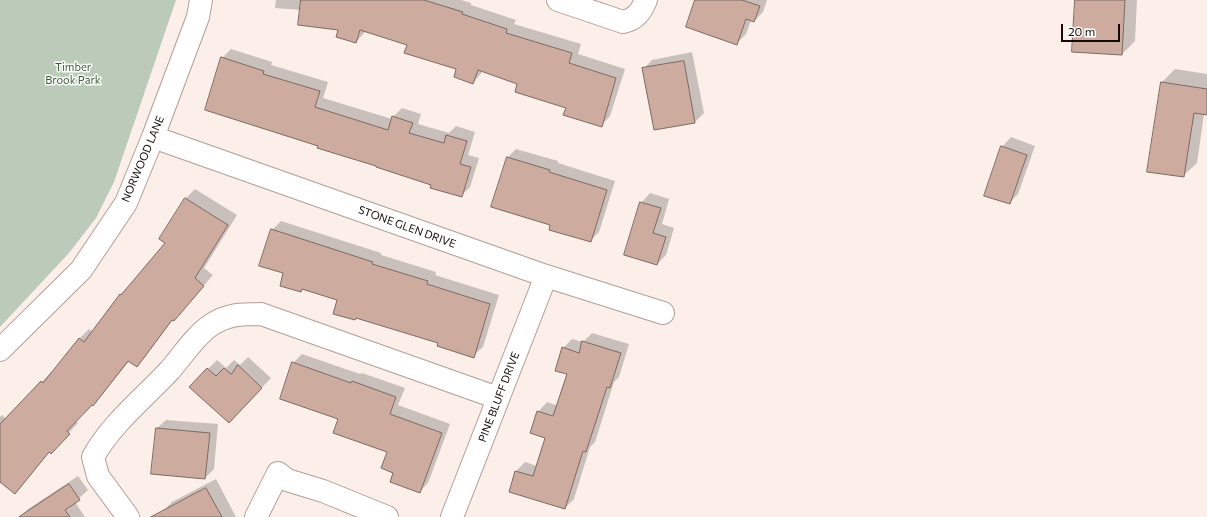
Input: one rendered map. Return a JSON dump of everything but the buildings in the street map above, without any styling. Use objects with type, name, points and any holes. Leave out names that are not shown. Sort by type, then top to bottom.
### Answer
[{"type":"street","name":"NORWOOD LANE","points":[[0,350],[81,270],[126,203],[153,137],[198,17],[201,0]]},
{"type":"street","points":[[558,0],[623,22],[638,16],[643,9],[646,0]]},
{"type":"street","name":"STONE GLEN DRIVE","points":[[153,137],[546,276],[663,313]]},
{"type":"street","name":"PINE BLUFF DRIVE","points":[[452,517],[546,276]]},
{"type":"street","points":[[128,517],[98,476],[94,457],[99,447],[124,417],[210,325],[226,317],[239,314],[261,314],[498,398]]},
{"type":"street","points":[[256,517],[278,473],[287,480],[323,491],[387,517]]},
{"type":"green space","name":"Timber Brook Park","points":[[0,0],[176,0],[114,182],[96,218],[69,253],[0,327]]}]
